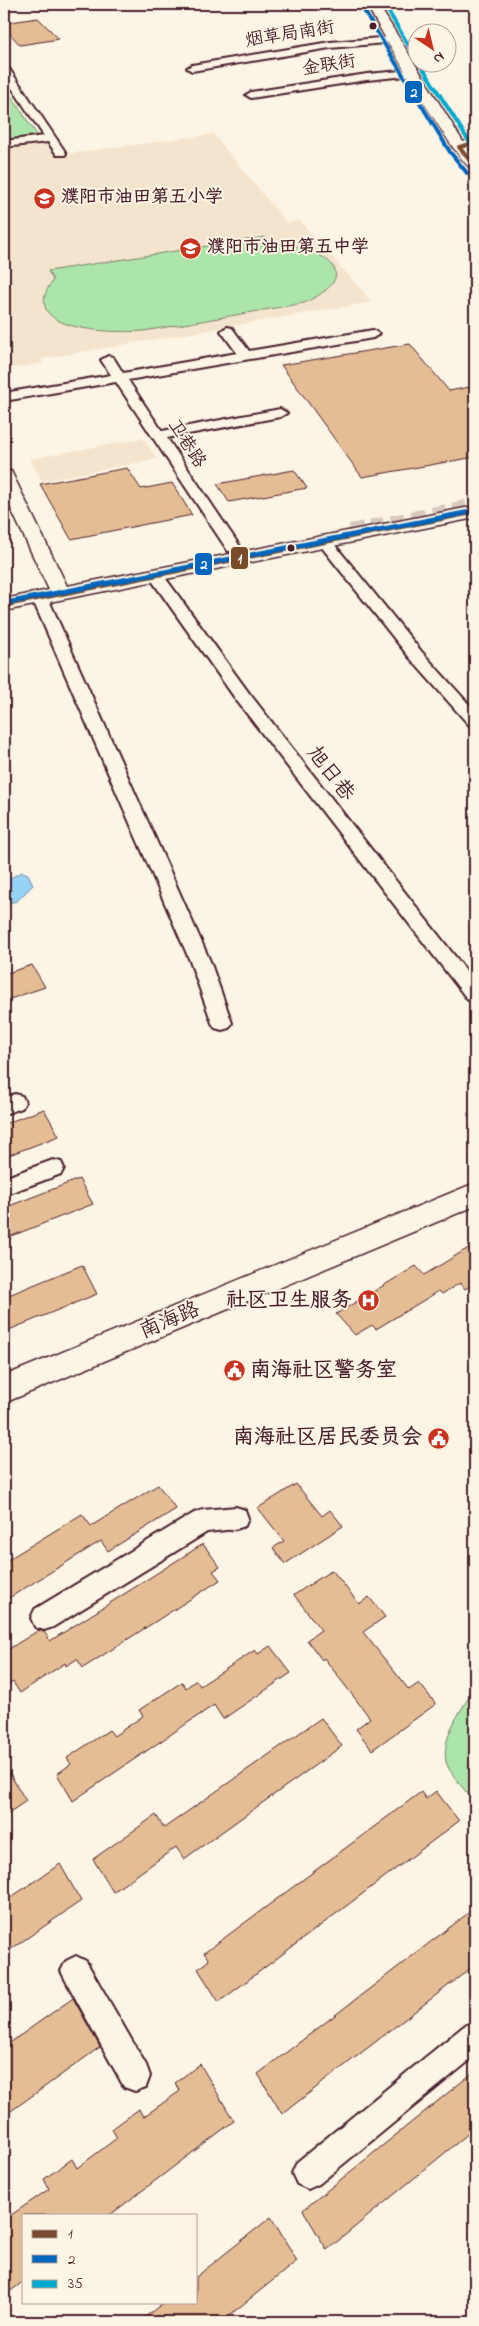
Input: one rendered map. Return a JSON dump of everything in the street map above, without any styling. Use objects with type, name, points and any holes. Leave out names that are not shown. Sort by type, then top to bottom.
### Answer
[{"type":"main road","points":[[372,4],[412,73],[466,150],[475,167]]},
{"type":"main road","points":[[388,4],[406,34]]},
{"type":"main road","points":[[430,72],[475,142],[466,150]]},
{"type":"main road","points":[[4,475],[59,588]]},
{"type":"main road","points":[[4,605],[40,598],[59,588],[233,548],[475,501]]},
{"type":"main road","points":[[4,593],[59,588],[156,575],[475,512]]},
{"type":"main road","name":"南海路","points":[[4,1390],[475,1194]]},
{"type":"street","name":"烟草局南街","points":[[192,68],[330,45],[393,40]]},
{"type":"street","points":[[4,69],[61,153]]},
{"type":"street","name":"金联街","points":[[250,95],[367,77],[412,73]]},
{"type":"street","points":[[4,144],[51,138]]},
{"type":"street","points":[[227,331],[245,356]]},
{"type":"street","points":[[4,397],[373,334]]},
{"type":"street","name":"卫巷路","points":[[108,360],[233,548]]},
{"type":"street","points":[[158,436],[280,413]]},
{"type":"street","points":[[325,542],[415,654],[475,721]]},
{"type":"street","name":"旭日巷","points":[[156,575],[169,596],[243,697],[475,995]]},
{"type":"street","points":[[40,598],[200,962],[222,1023]]},
{"type":"street","points":[[4,1186],[54,1168]]},
{"type":"street","points":[[44,1618],[203,1521],[236,1518]]},
{"type":"street","points":[[76,1971],[135,2076]]},
{"type":"street","points":[[308,2173],[475,2037]]},
{"type":"shaded area","name":"濮阳市油田第五中学","points":[[213,134],[287,223],[300,221],[372,302],[41,359],[43,363],[4,370],[4,146],[48,140],[58,155]]},
{"type":"shaded area","points":[[143,438],[157,459],[42,481],[30,459]]},
{"type":"green space","points":[[4,85],[37,135],[4,140]]},
{"type":"green space","points":[[265,237],[268,241],[285,243],[317,254],[328,261],[335,270],[334,280],[325,291],[304,303],[144,331],[93,330],[73,326],[57,320],[47,311],[45,297],[53,280],[48,271]]},
{"type":"green space","points":[[475,1687],[475,1803],[450,1771],[446,1762],[445,1752],[454,1722]]},
{"type":"water","points":[[22,872],[28,874],[33,885],[17,901],[4,904],[4,881]]},
{"type":"building","points":[[38,18],[59,39],[20,45],[4,27],[4,23]]},
{"type":"building","points":[[410,344],[449,391],[475,386],[475,457],[362,477],[281,365]]},
{"type":"building","points":[[127,468],[141,489],[172,483],[192,515],[71,539],[40,484]]},
{"type":"building","points":[[294,470],[307,488],[229,502],[217,484]]},
{"type":"building","points":[[32,965],[45,987],[4,1001],[4,974]]},
{"type":"building","points":[[44,1109],[59,1136],[4,1157],[4,1124]]},
{"type":"building","points":[[79,1179],[93,1204],[4,1239],[4,1208]]},
{"type":"building","points":[[475,1244],[475,1283],[465,1289],[460,1283],[442,1294],[439,1291],[376,1329],[372,1325],[355,1335],[336,1314],[416,1266],[424,1275]]},
{"type":"building","points":[[82,1265],[97,1294],[4,1332],[4,1297]]},
{"type":"building","points":[[296,1484],[322,1516],[330,1510],[343,1526],[285,1564],[273,1548],[284,1541],[258,1508]]},
{"type":"building","points":[[158,1485],[176,1509],[108,1551],[101,1541],[4,1601],[4,1562],[82,1514],[91,1526]]},
{"type":"building","points":[[203,1544],[220,1567],[213,1571],[220,1580],[83,1668],[77,1659],[66,1666],[65,1663],[20,1693],[13,1682],[4,1688],[4,1652],[39,1630],[44,1632],[50,1641]]},
{"type":"building","points":[[332,1570],[359,1604],[369,1597],[385,1617],[363,1632],[409,1690],[419,1683],[436,1704],[372,1750],[356,1729],[370,1718],[324,1658],[322,1660],[307,1640],[321,1630],[294,1595]]},
{"type":"building","points":[[270,1646],[291,1673],[223,1719],[214,1705],[73,1801],[57,1774],[71,1764],[67,1758],[109,1730],[114,1736],[143,1716],[139,1710],[182,1682],[186,1688],[196,1680],[200,1686],[255,1650],[258,1654]]},
{"type":"building","points":[[321,1718],[342,1746],[184,1859],[176,1847],[113,1892],[93,1859],[156,1815],[164,1828]]},
{"type":"building","points":[[4,1764],[26,1801],[4,1816]]},
{"type":"building","points":[[436,1791],[459,1821],[219,2002],[198,1969],[209,1960],[204,1953],[421,1792],[426,1799]]},
{"type":"building","points":[[60,1864],[81,1901],[4,1954],[4,1902]]},
{"type":"building","points":[[475,1908],[475,1965],[282,2114],[258,2074]]},
{"type":"building","points":[[73,1998],[100,2047],[4,2116],[4,2047]]},
{"type":"building","points":[[200,2064],[234,2121],[111,2214],[22,2214],[22,2282],[4,2296],[4,2220],[49,2189],[44,2179],[72,2159],[77,2168],[117,2138],[112,2129],[139,2109],[143,2117],[180,2091],[175,2083]]},
{"type":"building","points":[[475,2071],[475,2128],[327,2250],[303,2210]]},
{"type":"building","points":[[271,2217],[297,2261],[221,2322],[139,2322],[162,2304],[198,2304],[198,2275]]},
{"type":"tunnel","points":[[350,531],[475,505]]},
{"type":"transit line","name":"35","points":[[384,4],[406,41]]},
{"type":"transit line","name":"2","points":[[363,9],[450,152],[467,173]]},
{"type":"transit line","name":"35","points":[[425,72],[475,151]]},
{"type":"transit line","name":"1","points":[[475,143],[459,147],[475,167]]},
{"type":"transit line","name":"2","points":[[6,603],[475,511]]},
{"type":"transit line","name":"1","points":[[4,605],[475,512]]},
{"type":"place","name":"濮阳市油田第五小学","points":[[45,198]]},
{"type":"place","name":"濮阳市油田第五中学","points":[[191,248]]},
{"type":"place","name":"社区卫生服务","points":[[368,1301]]},
{"type":"place","name":"南海社区警务室","points":[[234,1371]]},
{"type":"place","name":"南海社区居民委员会","points":[[438,1438]]}]
